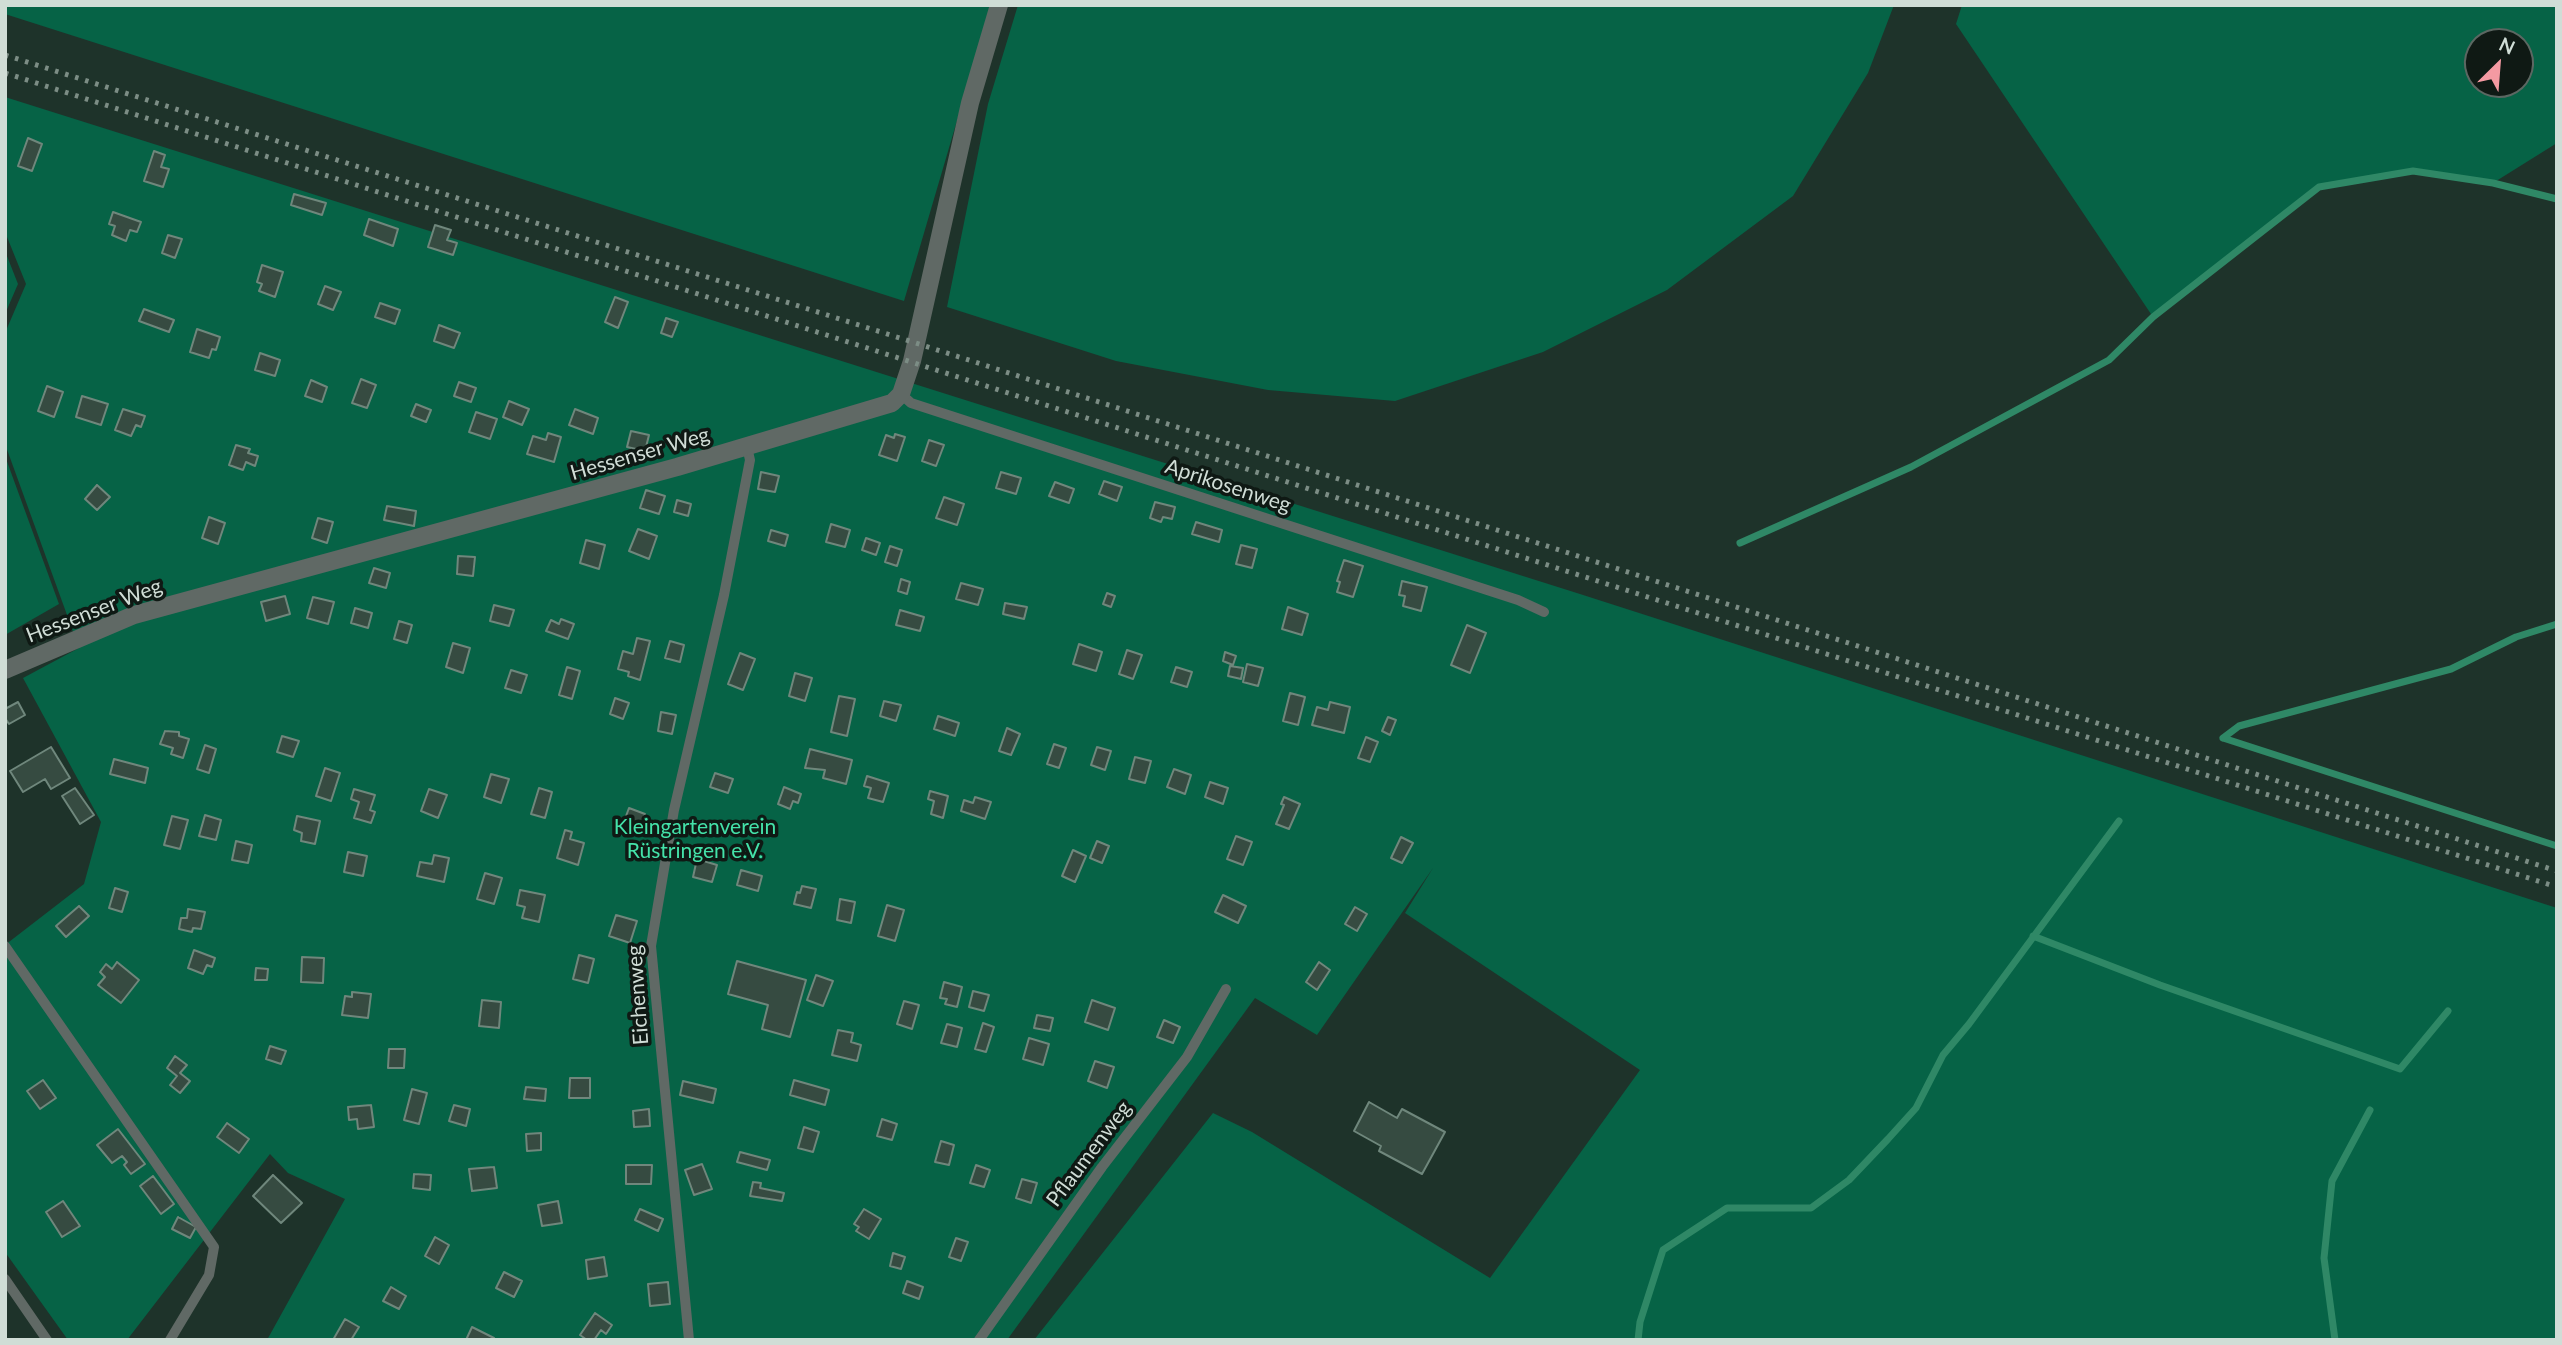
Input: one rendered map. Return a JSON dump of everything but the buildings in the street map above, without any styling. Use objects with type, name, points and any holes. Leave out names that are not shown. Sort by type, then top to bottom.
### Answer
[{"type":"street","points":[[901,394],[917,344],[970,103],[999,5]]},
{"type":"street","name":"Hessenser Weg","points":[[5,670],[134,615],[876,410],[891,403],[901,394]]},
{"type":"lane","name":"Aprikosenweg","points":[[901,394],[912,403],[1505,596],[1544,612]]},
{"type":"lane","name":"Eichenweg","points":[[688,1340],[652,946],[674,810],[730,568],[750,460],[747,447]]},
{"type":"lane","points":[[5,946],[214,1247],[209,1275],[170,1340]]},
{"type":"lane","name":"Pflaumenweg","points":[[979,1340],[1102,1167],[1187,1057],[1226,989]]},
{"type":"lane","points":[[5,1279],[47,1340]]},
{"type":"green space","points":[[5,5],[991,5],[904,301],[5,14]]},
{"type":"green space","points":[[1018,5],[1894,5],[1868,73],[1793,196],[1667,290],[1543,352],[1395,401],[1268,390],[1116,361],[947,307],[988,104]]},
{"type":"green space","points":[[1962,5],[2557,5],[2557,143],[2493,183],[2412,171],[2320,187],[2153,317],[1956,24]]},
{"type":"green space","name":"Kleingartenverein Rüstringen e.V.","points":[[5,97],[1580,594],[2557,908],[2557,1340],[1034,1340],[1213,1113],[1252,1132],[1490,1278],[1640,1070],[1405,913],[1433,868],[1317,1035],[1255,998],[1007,1340],[267,1340],[345,1199],[288,1173],[270,1154],[127,1340],[68,1340],[5,1252],[5,945],[84,884],[101,822],[23,678],[79,648],[5,444],[5,333],[26,284],[5,232]]},
{"type":"green space","points":[[5,251],[18,284],[5,314]]},
{"type":"green space","points":[[5,456],[59,604],[5,635]]},
{"type":"waterway","points":[[1740,543],[1911,467],[2109,360],[2153,317],[2319,187],[2413,171],[2493,183],[2557,199]]},
{"type":"waterway","points":[[2223,738],[2239,726],[2451,669],[2516,637],[2557,624]]},
{"type":"waterway","points":[[2223,738],[2557,846]]},
{"type":"waterway","points":[[1638,1340],[1640,1322],[1663,1250],[1727,1208],[1811,1208],[1849,1180],[1888,1139],[1916,1108],[1943,1055],[1969,1024],[2119,821]]},
{"type":"waterway","points":[[2033,936],[2160,985],[2400,1069],[2448,1011]]},
{"type":"waterway","points":[[2335,1340],[2324,1258],[2332,1181],[2370,1110]]},
{"type":"railway","points":[[5,55],[922,345],[2557,871]]},
{"type":"railway","points":[[5,73],[2557,887]]}]
